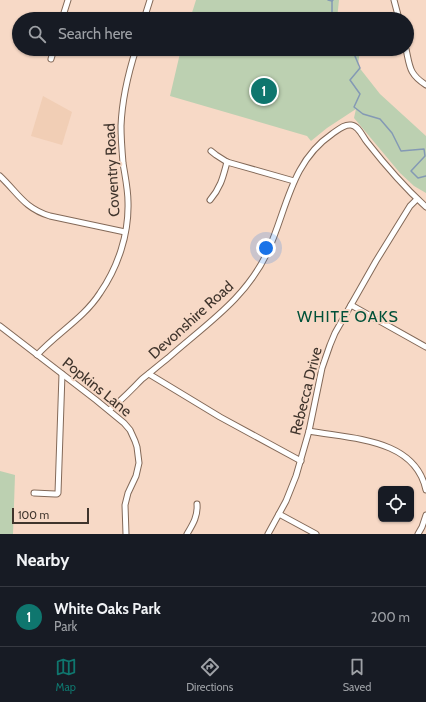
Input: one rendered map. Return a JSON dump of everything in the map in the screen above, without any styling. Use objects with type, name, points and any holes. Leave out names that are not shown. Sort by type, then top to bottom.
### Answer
[{"type":"street","points":[[64,12],[68,0]]},
{"type":"street","points":[[146,12],[150,0]]},
{"type":"street","points":[[394,0],[397,12]]},
{"type":"street","name":"Coventry Road","points":[[38,354],[86,310],[100,294],[110,278],[123,246],[128,216],[128,202],[122,147],[122,107],[125,88],[134,56]]},
{"type":"street","points":[[407,56],[410,69],[413,74],[419,81],[426,85]]},
{"type":"street","name":"Devonshire Road","points":[[109,410],[148,374],[223,311],[238,296],[260,267],[294,181],[306,160],[319,145],[339,129],[346,125],[353,125],[359,130],[367,142],[417,199]]},
{"type":"street","points":[[211,151],[228,162],[294,181]]},
{"type":"street","points":[[210,200],[220,187],[228,162]]},
{"type":"street","points":[[0,176],[24,201],[33,209],[41,213],[125,232]]},
{"type":"street","points":[[417,199],[426,207]]},
{"type":"street","name":"Rebecca Drive","points":[[268,534],[291,490],[301,461],[319,380],[335,333],[398,225],[410,206],[417,199]]},
{"type":"street","points":[[351,304],[426,347]]},
{"type":"street","name":"Popkins Lane","points":[[0,326],[109,410],[130,430],[136,441],[138,467],[125,505],[126,534]]},
{"type":"street","points":[[34,493],[58,493],[62,374]]},
{"type":"street","points":[[148,374],[220,417],[301,461]]},
{"type":"street","points":[[309,430],[372,442],[386,446],[398,452],[409,460],[418,470],[426,490]]},
{"type":"street","points":[[187,534],[196,516],[197,504]]},
{"type":"street","points":[[279,514],[316,534]]},
{"type":"street","points":[[418,534],[426,515]]},
{"type":"shaded area","points":[[43,96],[72,112],[62,145],[31,136]]},
{"type":"green space","points":[[196,0],[339,0],[338,12],[192,12]]},
{"type":"green space","points":[[179,56],[359,56],[358,66],[380,94],[426,136],[426,193],[414,186],[400,173],[354,118],[356,109],[327,128],[311,141],[307,136],[170,96]]},
{"type":"green space","points":[[0,471],[15,475],[13,534],[0,534]]},
{"type":"waterway","points":[[328,0],[332,1]]},
{"type":"waterway","points":[[332,12],[333,0]]},
{"type":"waterway","points":[[355,56],[360,68],[350,80],[360,94],[354,107],[363,114],[380,119],[392,133],[401,151],[424,149],[425,156],[411,171],[418,178],[426,176]]},
{"type":"place","name":"White Oaks Park","points":[[264,91]]},
{"type":"district","name":"WHITE OAKS","points":[[348,316]]}]
